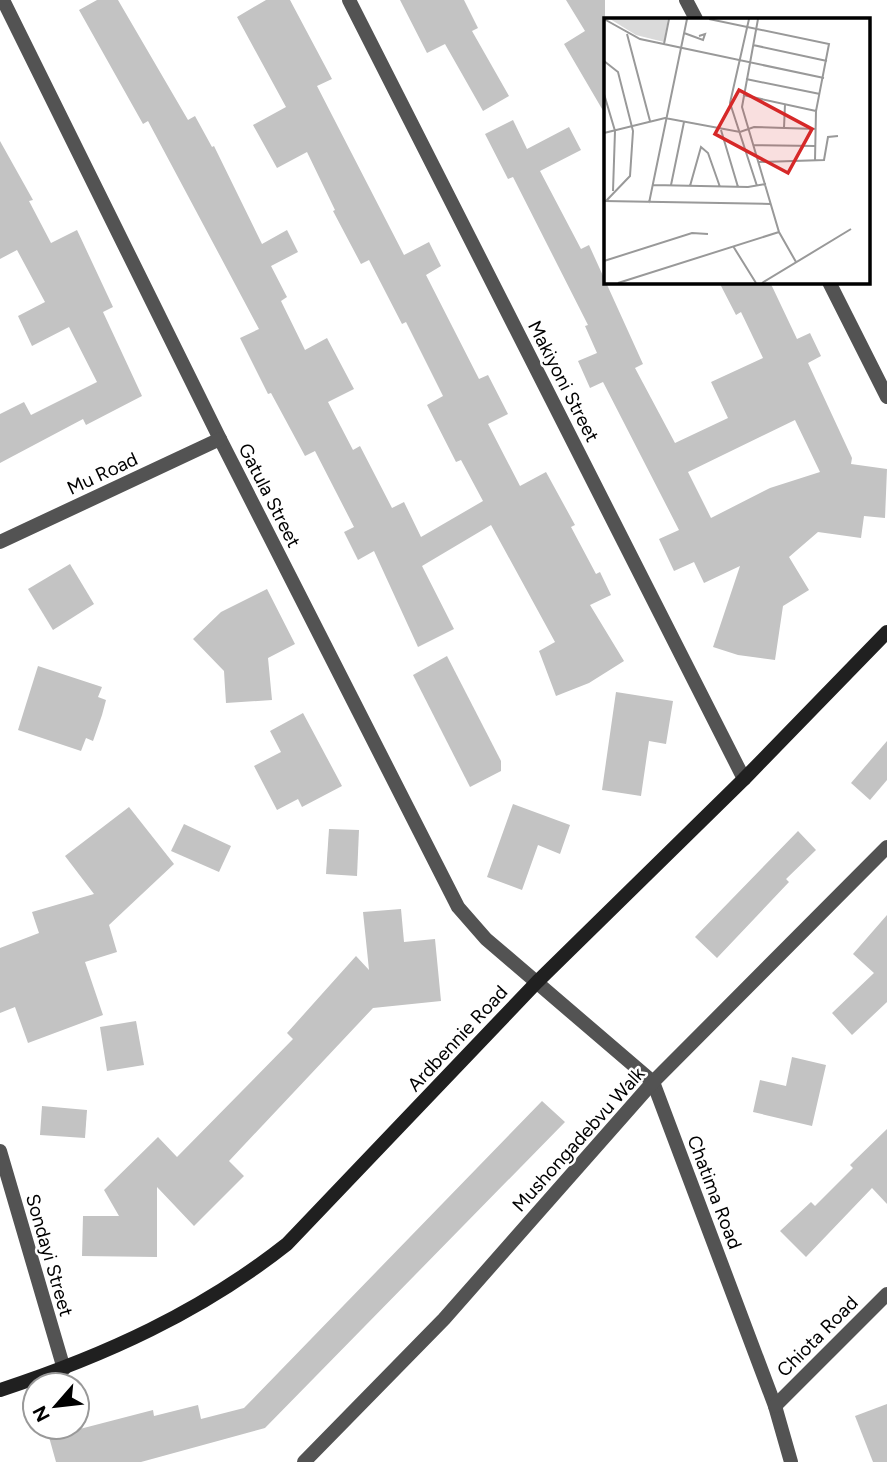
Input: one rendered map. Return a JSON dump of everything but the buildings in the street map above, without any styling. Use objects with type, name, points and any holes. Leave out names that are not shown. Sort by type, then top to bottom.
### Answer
[{"type":"main road","name":"Ardbennie Road","points":[[0,1390],[64,1369],[196,1309],[250,1274],[288,1244],[537,982],[744,779],[887,632]]},
{"type":"street","name":"Gatula Street","points":[[3,0],[220,439],[458,907],[486,939],[537,982]]},
{"type":"street","name":"Makiyoni Street","points":[[349,0],[744,779]]},
{"type":"street","points":[[686,0],[695,18]]},
{"type":"street","points":[[830,284],[887,397]]},
{"type":"street","name":"Mu Road","points":[[0,542],[220,439]]},
{"type":"street","name":"Mushongadebvu Walk","points":[[304,1462],[444,1320],[653,1082],[887,846]]},
{"type":"street","name":"Chatima Road","points":[[537,982],[653,1082],[775,1406],[791,1462]]},
{"type":"street","name":"Sondayi Street","points":[[0,1151],[64,1369]]},
{"type":"street","name":"Chiota Road","points":[[775,1406],[887,1294]]}]
